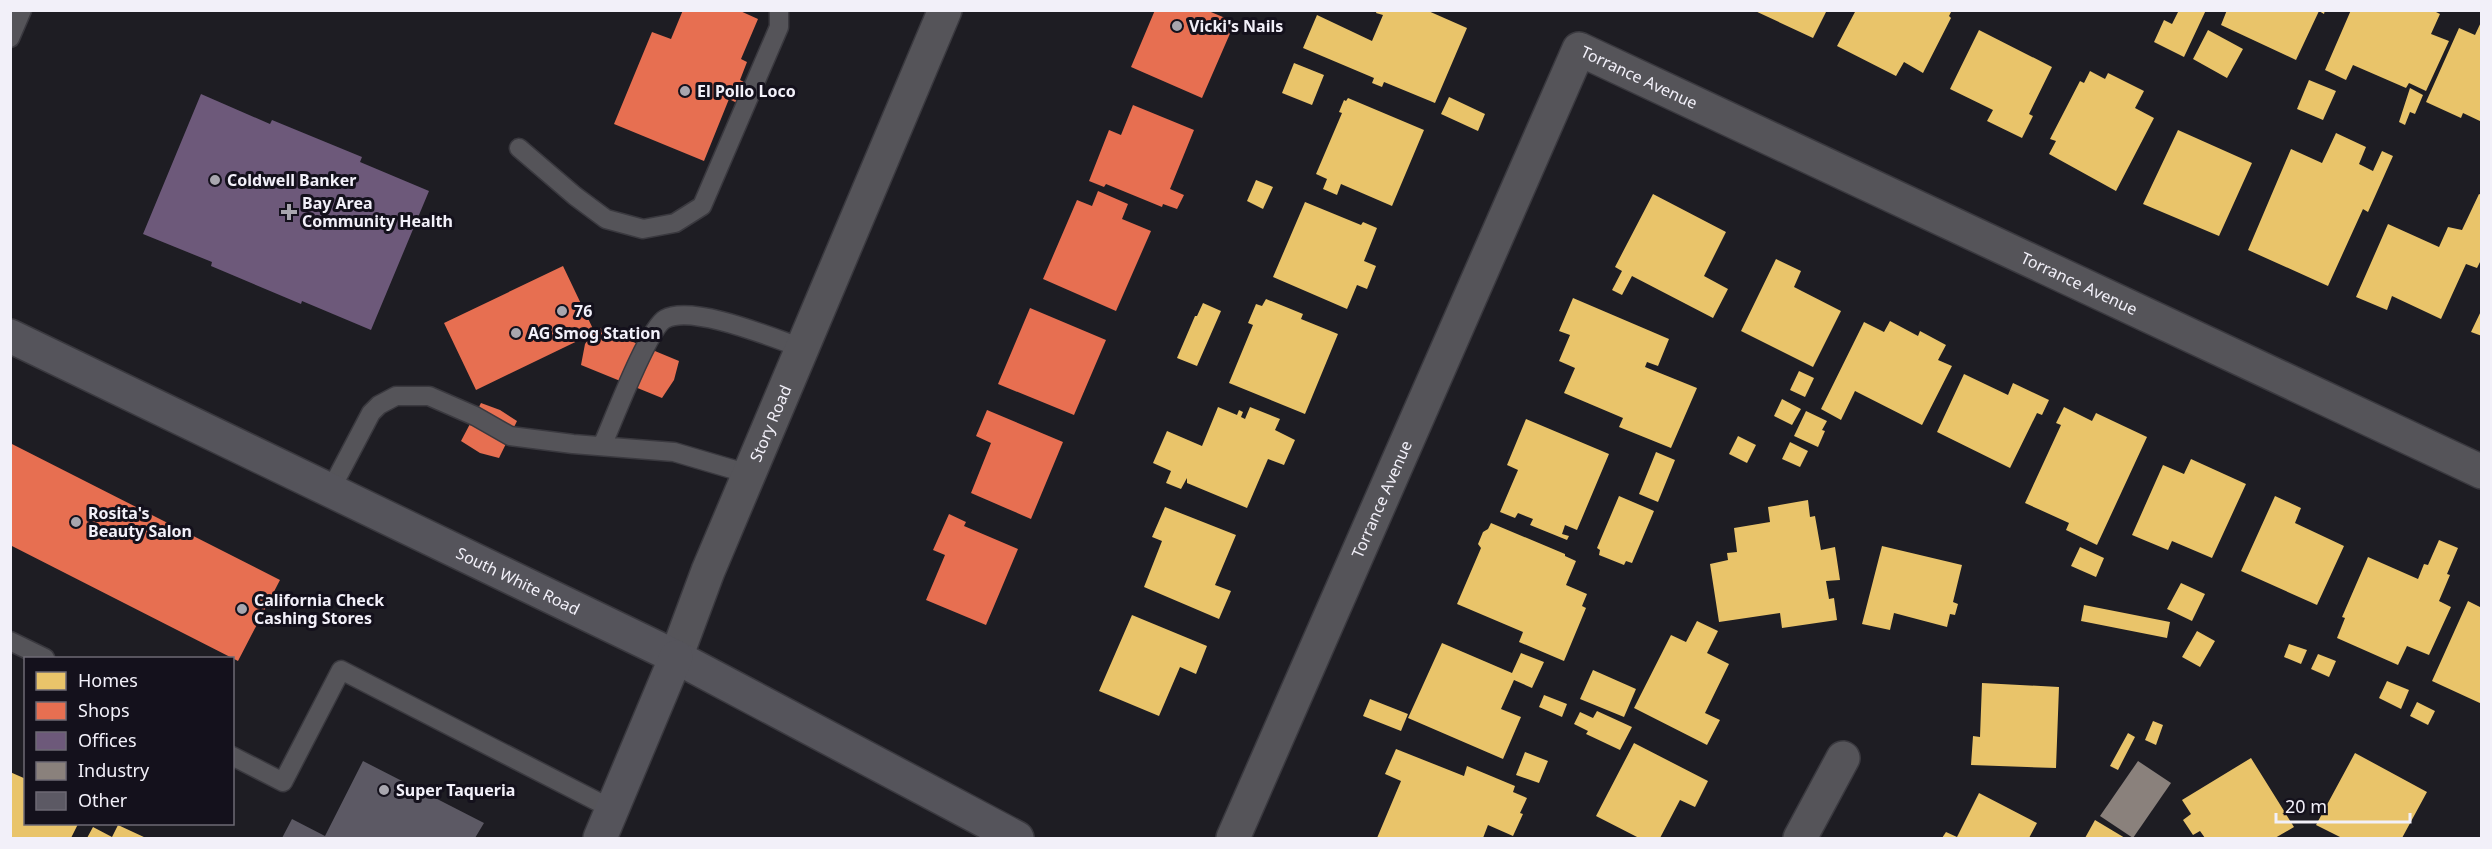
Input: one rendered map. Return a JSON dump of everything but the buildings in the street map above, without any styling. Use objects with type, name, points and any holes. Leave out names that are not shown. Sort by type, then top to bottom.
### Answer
[{"type":"main road","name":"South White Road","points":[[10,336],[676,657],[1017,838]]},
{"type":"main road","name":"Story Road","points":[[600,838],[676,657]]},
{"type":"street","name":"Story Road","points":[[676,657],[708,571],[945,10]]},
{"type":"street","name":"Torrance Avenue","points":[[1233,838],[1579,49],[2481,472]]},
{"type":"street","points":[[1800,838],[1843,758]]},
{"type":"lane","points":[[10,38],[22,10]]},
{"type":"lane","points":[[519,148],[606,219],[643,229],[675,223],[702,206],[779,27],[779,10]]},
{"type":"lane","points":[[602,446],[644,346],[663,320],[675,315],[728,322],[802,348]]},
{"type":"lane","points":[[330,491],[371,413],[379,405],[396,396],[429,396],[475,416],[510,436],[674,452],[749,474]]},
{"type":"lane","points":[[10,641],[43,657]]},
{"type":"lane","points":[[234,757],[283,782],[341,670],[612,808]]},
{"type":"place","name":"Vicki's Nails","points":[[1177,26]]},
{"type":"place","name":"El Pollo Loco","points":[[685,91]]},
{"type":"place","name":"Coldwell Banker","points":[[215,180]]},
{"type":"place","name":"Bay Area Community Health","points":[[289,212]]},
{"type":"place","name":"76","points":[[562,311]]},
{"type":"place","name":"AG Smog Station","points":[[516,333]]},
{"type":"place","name":"Rosita's Beauty Salon","points":[[76,522]]},
{"type":"place","name":"California Check Cashing Stores","points":[[242,609]]},
{"type":"place","name":"Super Taqueria","points":[[384,790]]}]
